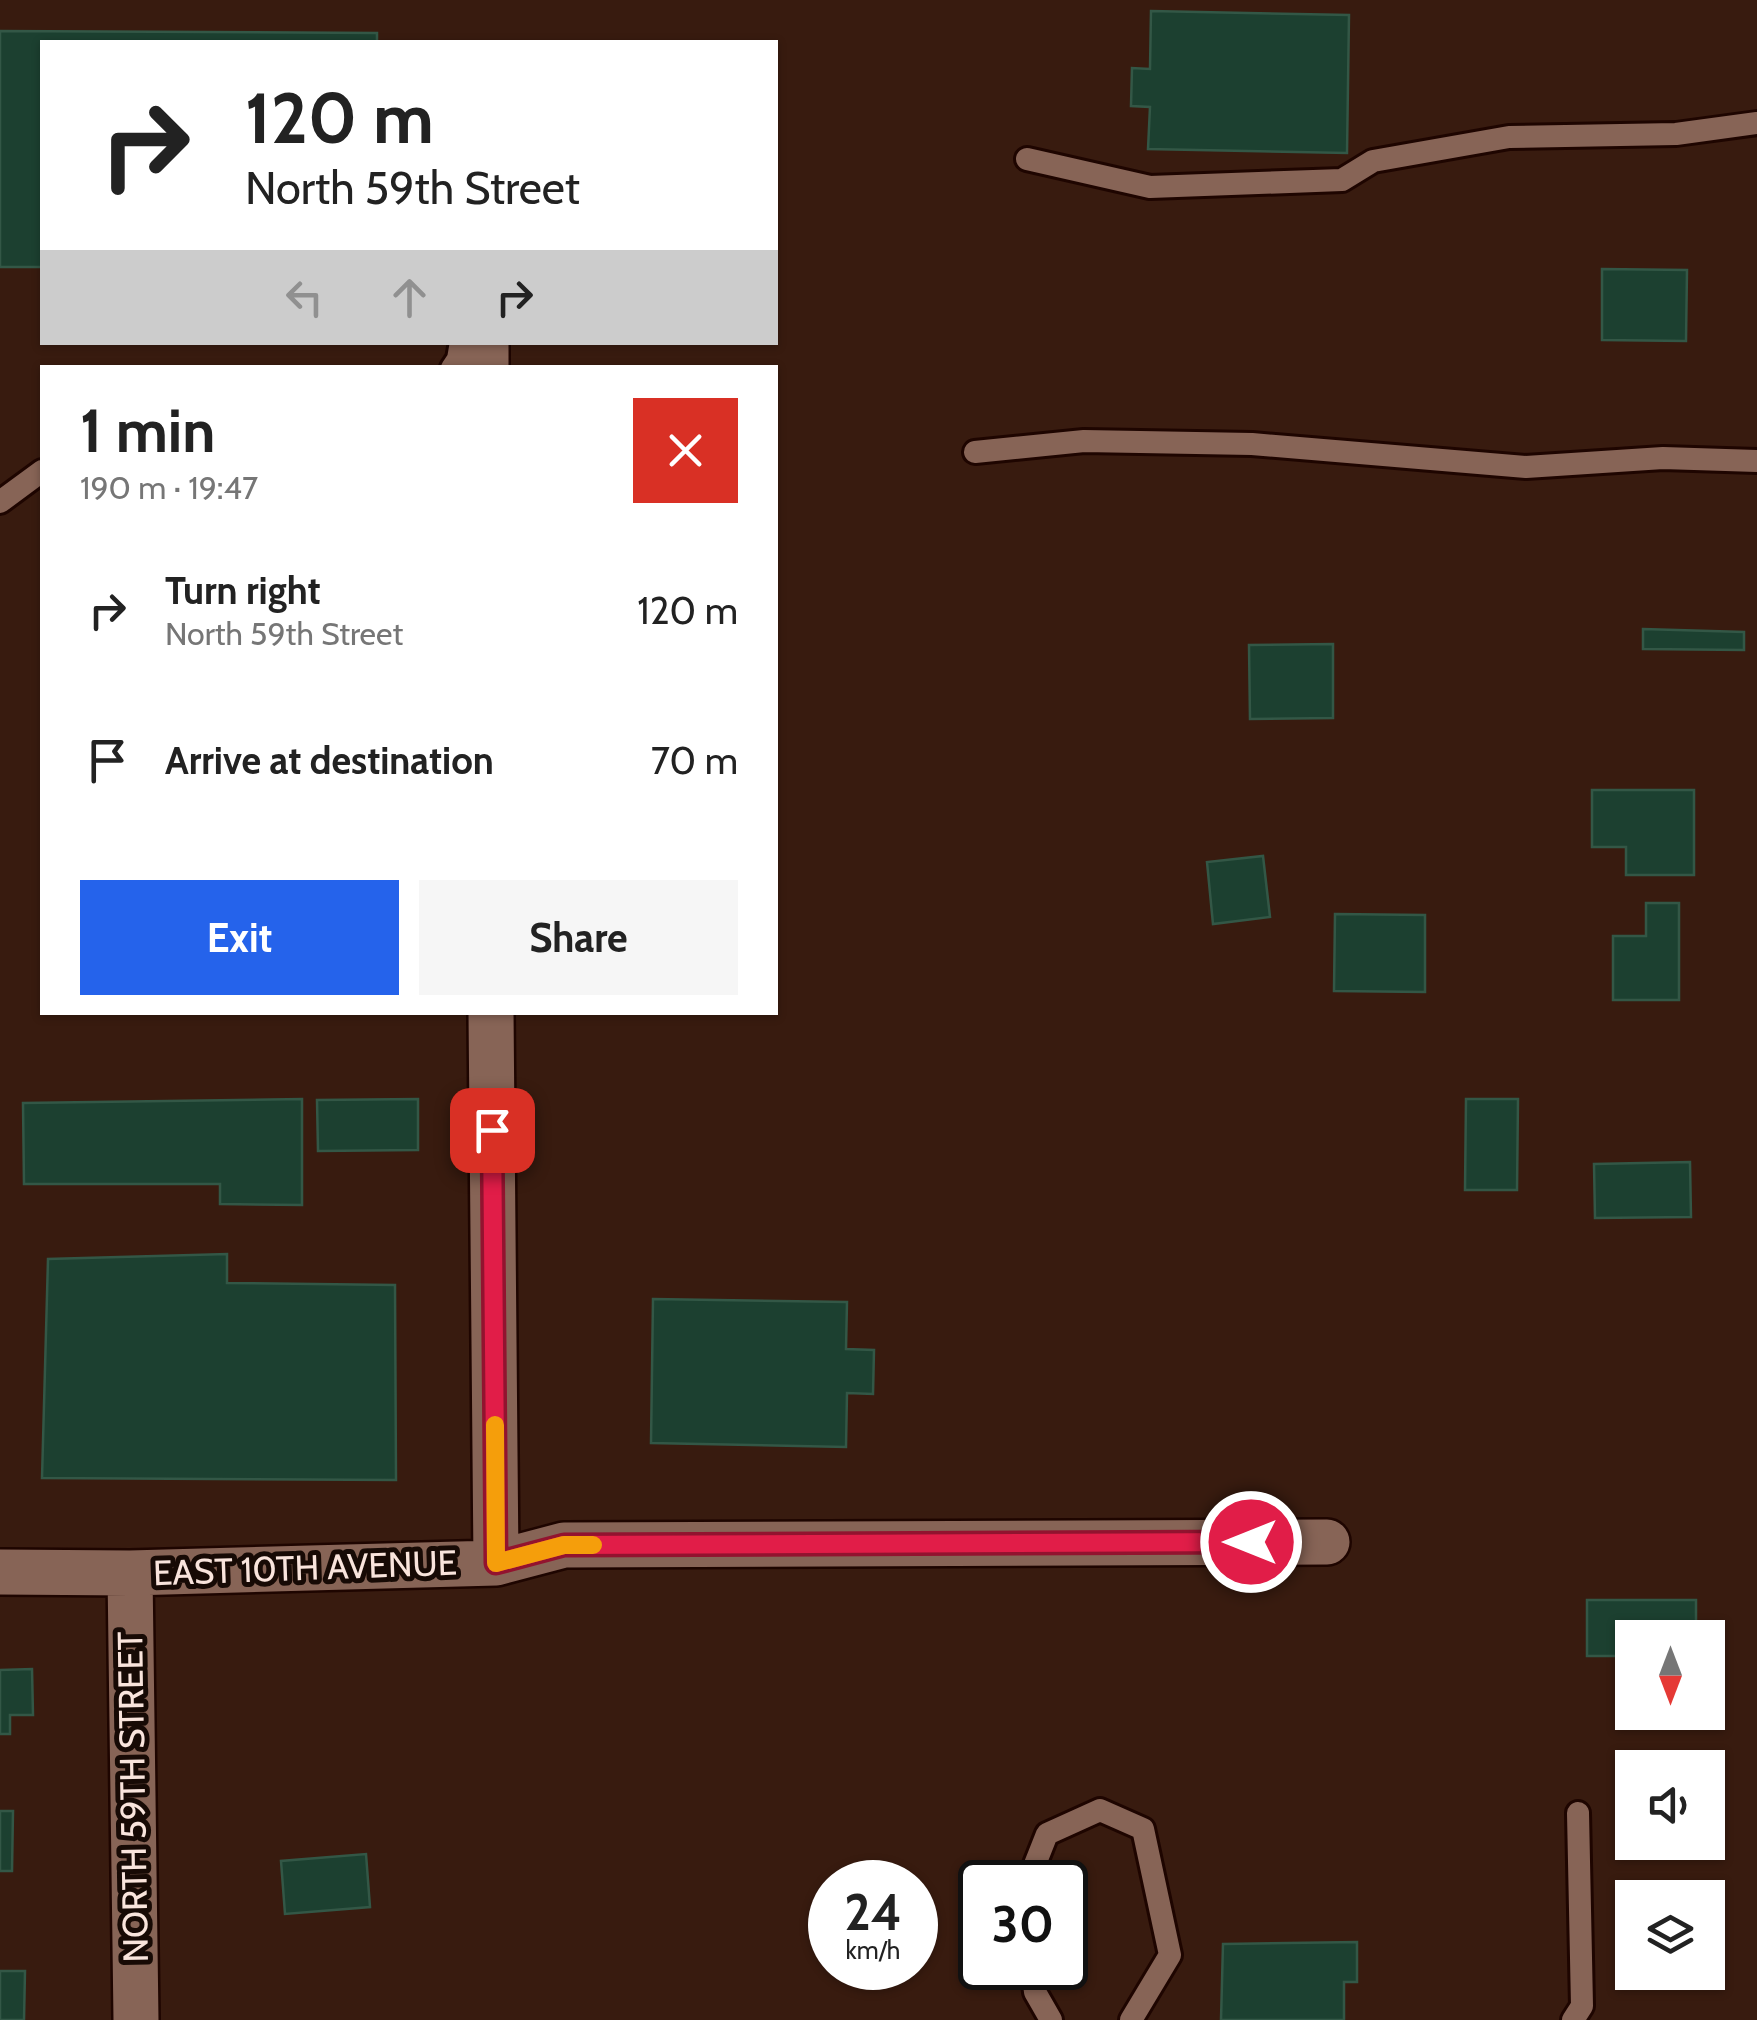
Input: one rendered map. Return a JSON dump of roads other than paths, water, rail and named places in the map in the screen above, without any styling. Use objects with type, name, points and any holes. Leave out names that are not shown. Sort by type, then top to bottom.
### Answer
[{"type":"street","points":[[491,1015],[496,1563]]},
{"type":"street","name":"EAST 10TH AVENUE","points":[[0,1572],[130,1573],[496,1563],[564,1545],[1327,1542]]},
{"type":"street","name":"NORTH 59TH STREET","points":[[130,1573],[136,2020]]},
{"type":"lane","points":[[1027,159],[1150,187],[1342,180],[1374,161],[1509,138],[1676,134],[1757,122]]},
{"type":"lane","points":[[975,452],[1084,441],[1252,444],[1526,467],[1662,458],[1757,461]]},
{"type":"lane","points":[[0,502],[40,472]]},
{"type":"lane","points":[[1037,1860],[1047,1834],[1100,1810],[1143,1829],[1170,1955],[1132,2020]]},
{"type":"lane","points":[[1574,2020],[1582,2006],[1578,1813]]},
{"type":"lane","points":[[1035,1990],[1050,2020]]}]
